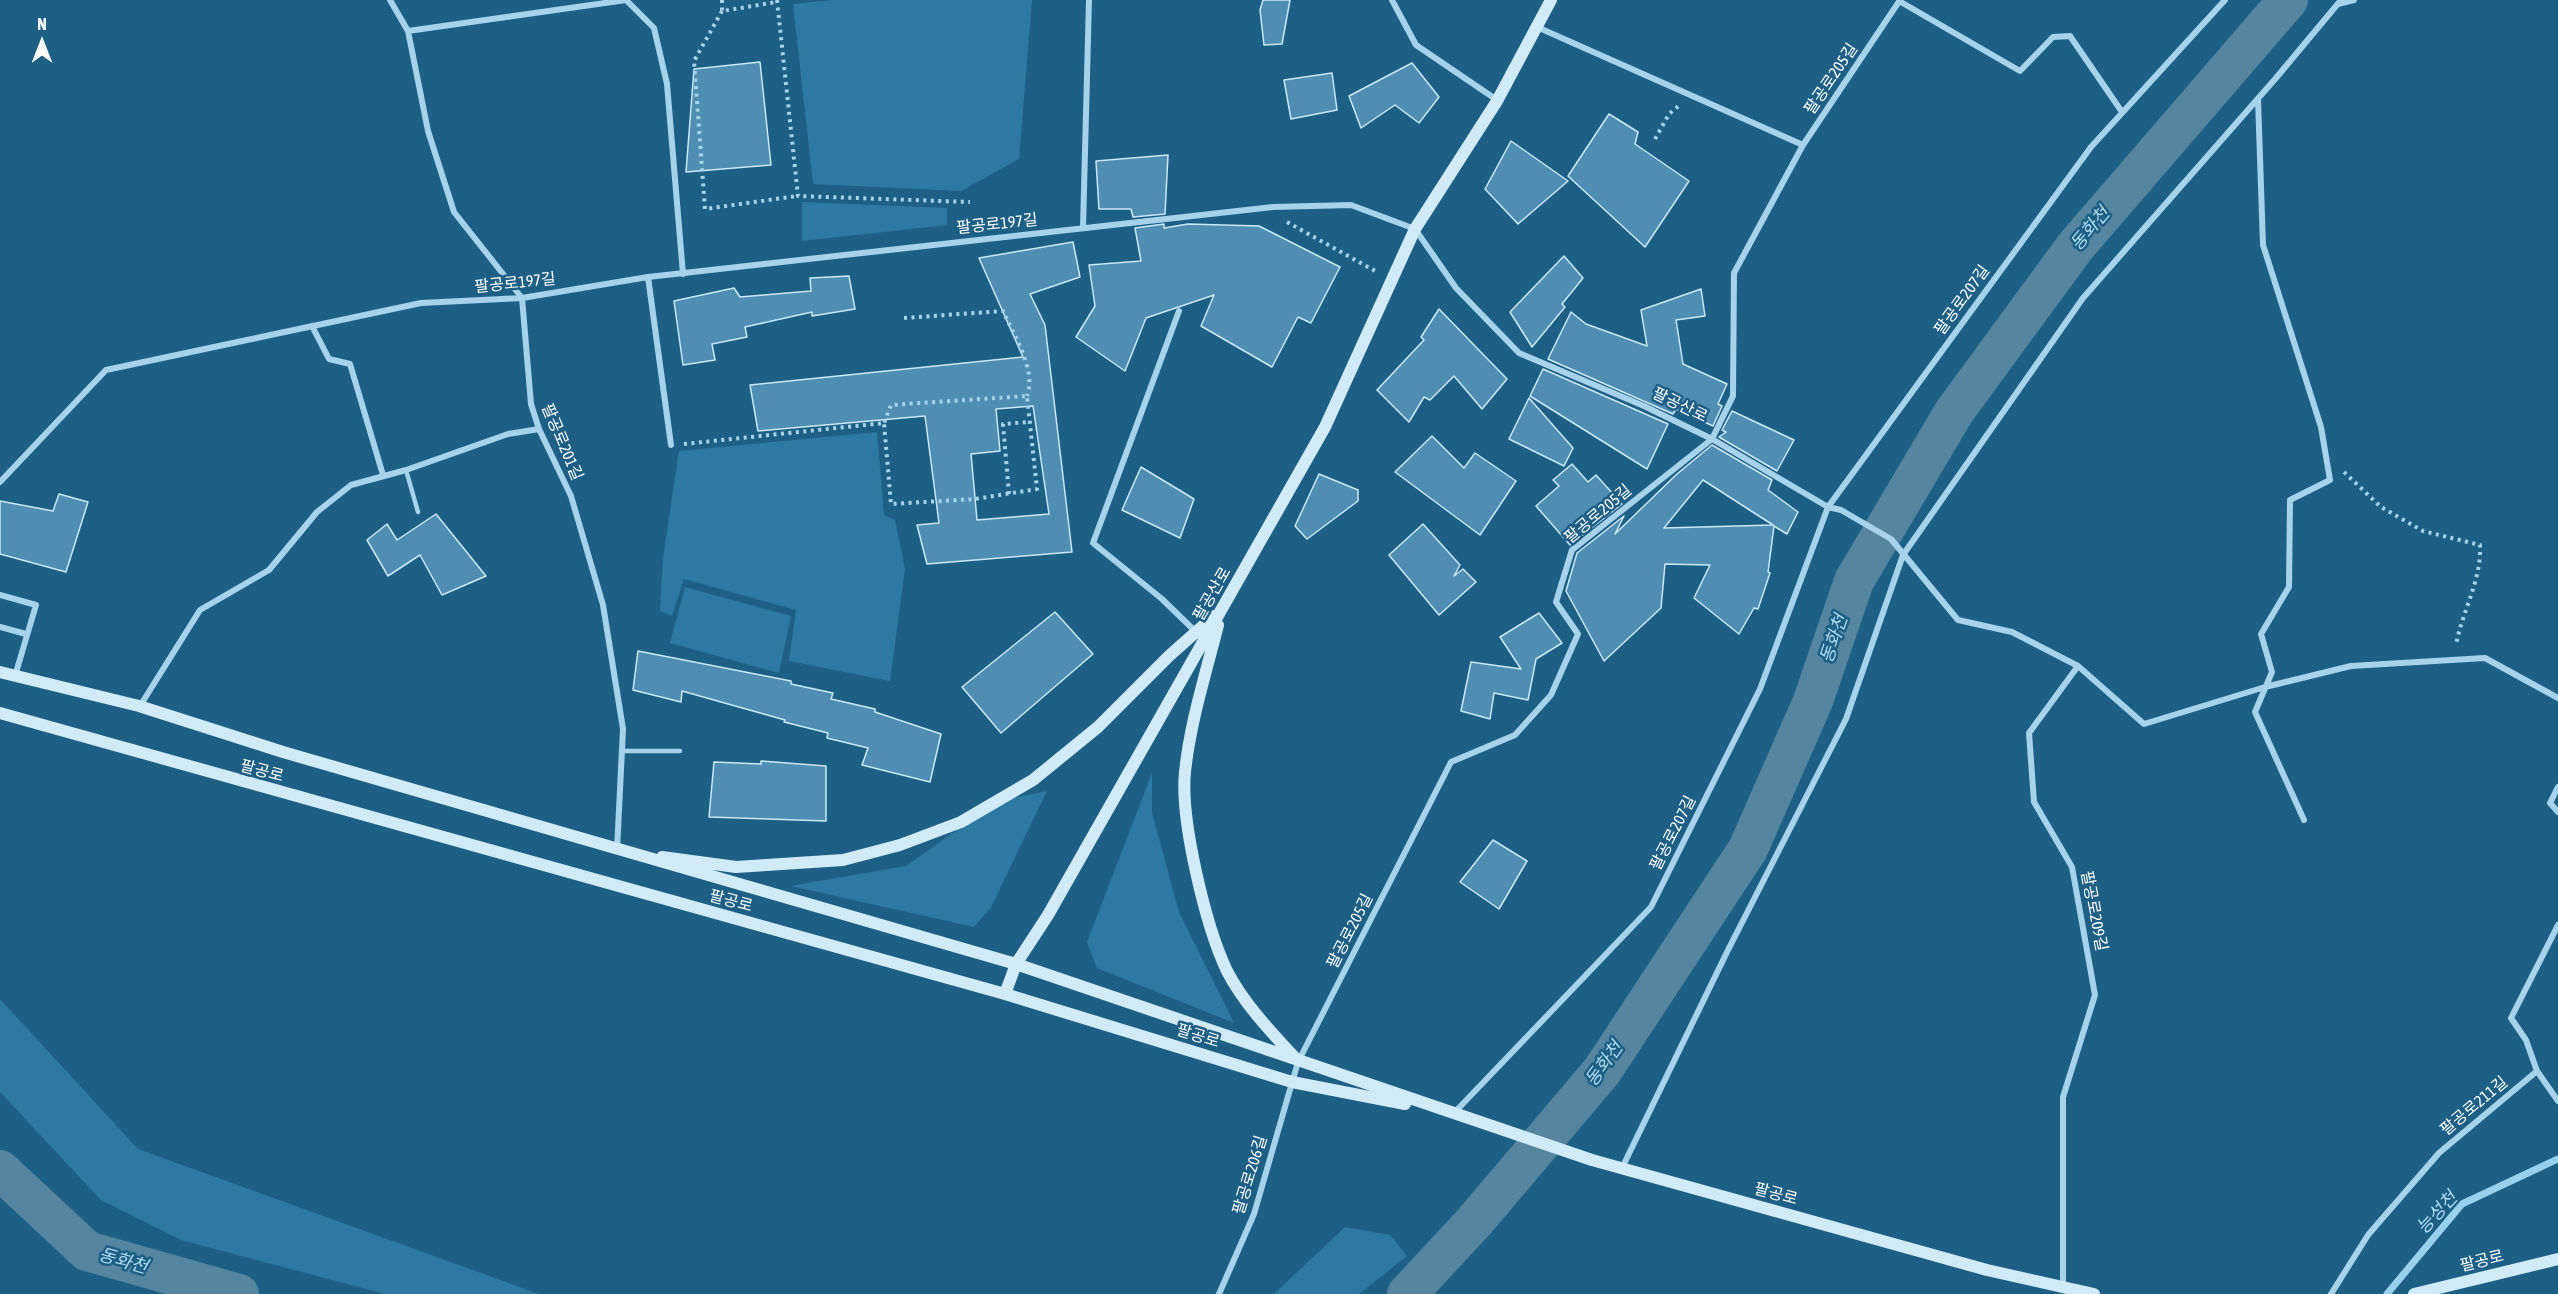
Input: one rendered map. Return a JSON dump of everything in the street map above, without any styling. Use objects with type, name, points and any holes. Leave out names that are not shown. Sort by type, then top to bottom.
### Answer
[{"type":"main road","name":"팔공산로","points":[[1005,994],[1016,964],[1048,915],[1325,427],[1415,229],[1497,101],[1551,0]]},
{"type":"main road","points":[[617,850],[736,867],[843,860],[921,837],[962,822],[1033,780],[1098,727],[1196,632],[1222,610]]},
{"type":"main road","points":[[1222,610],[1185,773],[1186,816],[1191,849],[1210,921],[1227,971],[1266,1027],[1298,1062]]},
{"type":"main road","name":"팔공로","points":[[0,672],[139,706],[283,752],[1016,964],[1298,1062],[1622,1169],[1987,1270],[2094,1294]]},
{"type":"main road","name":"팔공로","points":[[0,713],[1005,994],[1292,1082],[1454,1113]]},
{"type":"main road","name":"팔공로","points":[[2414,1294],[2558,1259]]},
{"type":"street","points":[[390,0],[408,31],[428,131],[454,212],[522,298]]},
{"type":"street","points":[[408,31],[626,0],[654,28],[667,84],[683,274]]},
{"type":"street","points":[[1083,228],[1089,0]]},
{"type":"street","points":[[1392,0],[1416,45],[1497,101]]},
{"type":"street","points":[[1900,0],[2020,71],[2053,37],[2070,36],[2122,112]]},
{"type":"street","name":"팔공로205길","points":[[1298,1062],[1451,762],[1515,735],[1551,695],[1578,634],[1556,602],[1572,550],[1712,439],[1733,396],[1734,273],[1803,145],[1900,0]]},
{"type":"street","name":"팔공로207길","points":[[1454,1113],[1651,907],[1760,689],[1828,507],[2091,147],[2226,0]]},
{"type":"street","points":[[1622,1169],[1728,950],[1846,719],[1903,555],[2083,298],[2258,99],[2339,2],[2354,0]]},
{"type":"street","points":[[1537,27],[1803,145]]},
{"type":"street","points":[[2258,99],[2263,245],[2321,427],[2330,480],[2290,500],[2289,587],[2261,634],[2272,672],[2254,712],[2304,820]]},
{"type":"street","name":"팔공로197길","points":[[0,482],[106,370],[422,303],[522,298],[648,278],[1263,208],[1351,205],[1415,229]]},
{"type":"street","name":"팔공산로","points":[[1415,229],[1456,288],[1519,353],[1644,406],[1712,439],[1828,507]]},
{"type":"street","points":[[648,278],[671,445]]},
{"type":"street","name":"팔공로201길","points":[[522,298],[531,404],[539,429],[571,496],[603,605],[623,729],[617,850]]},
{"type":"street","points":[[1179,311],[1093,543],[1162,599],[1196,632]]},
{"type":"street","points":[[312,326],[329,359],[350,364],[383,475]]},
{"type":"street","points":[[139,706],[200,610],[269,570],[317,512],[351,484],[406,470],[508,434],[539,429]]},
{"type":"street","points":[[1828,507],[1841,510],[1891,539],[1958,620],[2012,632],[2078,666],[2144,724],[2265,687],[2351,666],[2485,658],[2558,698]]},
{"type":"street","points":[[0,595],[36,605],[15,677]]},
{"type":"street","points":[[0,627],[26,634]]},
{"type":"street","name":"팔공로209길","points":[[2063,1288],[2063,1097],[2096,995],[2072,867],[2034,802],[2029,733],[2078,666]]},
{"type":"street","points":[[2558,787],[2550,803],[2558,812]]},
{"type":"street","points":[[2558,925],[2511,1018],[2526,1040],[2537,1071],[2558,1101]]},
{"type":"street","name":"팔공로206길","points":[[1219,1294],[1254,1214],[1298,1062]]},
{"type":"street","name":"팔공로211길","points":[[2331,1294],[2368,1235],[2439,1153],[2537,1071]]},
{"type":"lane","points":[[406,470],[418,512]]},
{"type":"lane","points":[[622,751],[680,751]]},
{"type":"path","points":[[722,0],[722,11],[694,61],[705,209],[798,195],[970,202]]},
{"type":"path","points":[[722,11],[777,1],[798,195]]},
{"type":"path","points":[[1655,139],[1669,114],[1691,96]]},
{"type":"path","points":[[1263,208],[1392,280]]},
{"type":"path","points":[[903,318],[1003,311],[1025,360],[1030,388],[1027,396],[1037,489],[975,499],[891,504],[884,423],[891,405],[1027,396]]},
{"type":"path","points":[[1009,494],[1003,424],[1030,422]]},
{"type":"path","points":[[671,445],[884,423]]},
{"type":"path","points":[[2326,455],[2381,507],[2423,531],[2480,545],[2481,563],[2459,625],[2452,660]]},
{"type":"shaded area","points":[[832,0],[1032,0],[1019,159],[961,191],[813,184],[793,4]]},
{"type":"shaded area","points":[[802,202],[947,208],[947,225],[802,241]]},
{"type":"shaded area","points":[[877,432],[884,515],[895,520],[905,569],[890,681],[789,661],[796,610],[684,579],[672,616],[660,611],[663,558],[679,451]]},
{"type":"shaded area","points":[[685,587],[791,616],[779,673],[670,643]]},
{"type":"shaded area","points":[[1152,773],[1152,813],[1179,912],[1234,1023],[1097,968],[1087,942]]},
{"type":"shaded area","points":[[1047,791],[991,907],[974,927],[791,886],[906,866],[998,801]]},
{"type":"shaded area","points":[[0,999],[138,1149],[539,1294],[385,1294],[181,1240],[101,1200],[0,1092]]},
{"type":"shaded area","points":[[1345,1227],[1390,1235],[1407,1256],[1359,1294],[1274,1294]]},
{"type":"building","points":[[1263,0],[1290,0],[1282,44],[1264,45],[1260,10]]},
{"type":"building","points":[[760,62],[771,165],[686,172],[694,69]]},
{"type":"building","points":[[1412,63],[1439,97],[1419,123],[1395,105],[1361,128],[1349,96]]},
{"type":"building","points":[[1332,73],[1337,110],[1291,119],[1284,80]]},
{"type":"building","points":[[1609,114],[1638,132],[1635,144],[1689,181],[1645,247],[1568,176]]},
{"type":"building","points":[[1511,141],[1568,181],[1518,224],[1485,189]]},
{"type":"building","points":[[1168,155],[1165,214],[1133,217],[1131,209],[1099,209],[1096,161]]},
{"type":"building","points":[[1164,224],[1164,228],[1188,224],[1259,226],[1340,267],[1311,323],[1298,317],[1272,367],[1201,326],[1214,295],[1146,318],[1125,371],[1076,337],[1095,306],[1089,265],[1141,261],[1135,228]]},
{"type":"building","points":[[1073,242],[1080,277],[1030,294],[1045,325],[1072,552],[927,564],[917,525],[939,523],[925,416],[758,431],[750,385],[1023,357],[979,258]],"holes":[[[1033,406],[1049,514],[977,520],[971,454],[1000,451],[996,409]]]},
{"type":"building","points":[[1564,256],[1583,278],[1562,304],[1565,307],[1532,347],[1510,312]]},
{"type":"building","points":[[849,276],[855,309],[812,316],[812,312],[745,327],[747,337],[712,344],[715,360],[683,365],[674,301],[734,288],[740,297],[811,291],[810,278]]},
{"type":"building","points":[[1701,289],[1705,316],[1676,320],[1683,364],[1727,384],[1718,404],[1722,406],[1713,426],[1676,409],[1673,414],[1548,359],[1571,312],[1586,324],[1647,346],[1641,310]]},
{"type":"building","points":[[1439,309],[1507,379],[1482,409],[1454,376],[1430,400],[1424,397],[1409,422],[1377,390],[1424,340],[1421,337]]},
{"type":"building","points":[[1543,369],[1668,424],[1647,469],[1530,396]]},
{"type":"building","points":[[1529,398],[1573,448],[1564,466],[1509,439]]},
{"type":"building","points":[[1732,411],[1794,440],[1777,471],[1719,437],[1726,432],[1722,430]]},
{"type":"building","points":[[1432,436],[1464,468],[1475,453],[1516,481],[1480,535],[1395,472]]},
{"type":"building","points":[[1712,445],[1772,480],[1768,490],[1798,512],[1787,534],[1774,526],[1768,572],[1770,573],[1758,609],[1754,608],[1739,634],[1694,598],[1710,565],[1665,564],[1661,608],[1604,661],[1566,591],[1577,553],[1624,516],[1615,534],[1677,474]],"holes":[[[1703,480],[1773,525],[1664,528]]]},
{"type":"building","points":[[1572,464],[1588,482],[1596,475],[1622,504],[1570,545],[1536,506],[1559,486],[1553,480]]},
{"type":"building","points":[[1141,467],[1194,499],[1180,538],[1122,510]]},
{"type":"building","points":[[1319,474],[1358,490],[1358,501],[1307,539],[1295,526]]},
{"type":"building","points":[[59,494],[88,502],[66,572],[0,554],[0,501],[53,511]]},
{"type":"building","points":[[436,514],[486,576],[442,595],[420,555],[388,576],[367,540],[387,524],[397,540]]},
{"type":"building","points":[[1423,524],[1460,565],[1454,576],[1463,569],[1476,582],[1439,615],[1389,555]]},
{"type":"building","points":[[1055,612],[1093,654],[1001,733],[962,687]]},
{"type":"building","points":[[1539,613],[1562,643],[1536,659],[1528,700],[1494,693],[1490,719],[1461,711],[1471,662],[1521,669],[1500,637]]},
{"type":"building","points":[[638,651],[791,681],[791,684],[833,693],[831,699],[875,709],[875,712],[941,734],[930,782],[862,765],[868,748],[827,738],[828,733],[682,691],[681,702],[633,690]]},
{"type":"building","points":[[761,761],[826,766],[826,821],[709,817],[714,762],[761,764]]},
{"type":"building","points":[[1493,840],[1527,861],[1499,909],[1460,882]]},
{"type":"waterway","name":"동화천","points":[[1407,1294],[1474,1222],[1602,1071],[1748,849],[1813,701],[1854,581],[1954,412],[2075,247],[2288,0]]},
{"type":"waterway","name":"능성천","points":[[2387,1294],[2462,1204],[2558,1159]]},
{"type":"waterway","name":"동화천","points":[[0,1170],[87,1251],[239,1294]]}]
